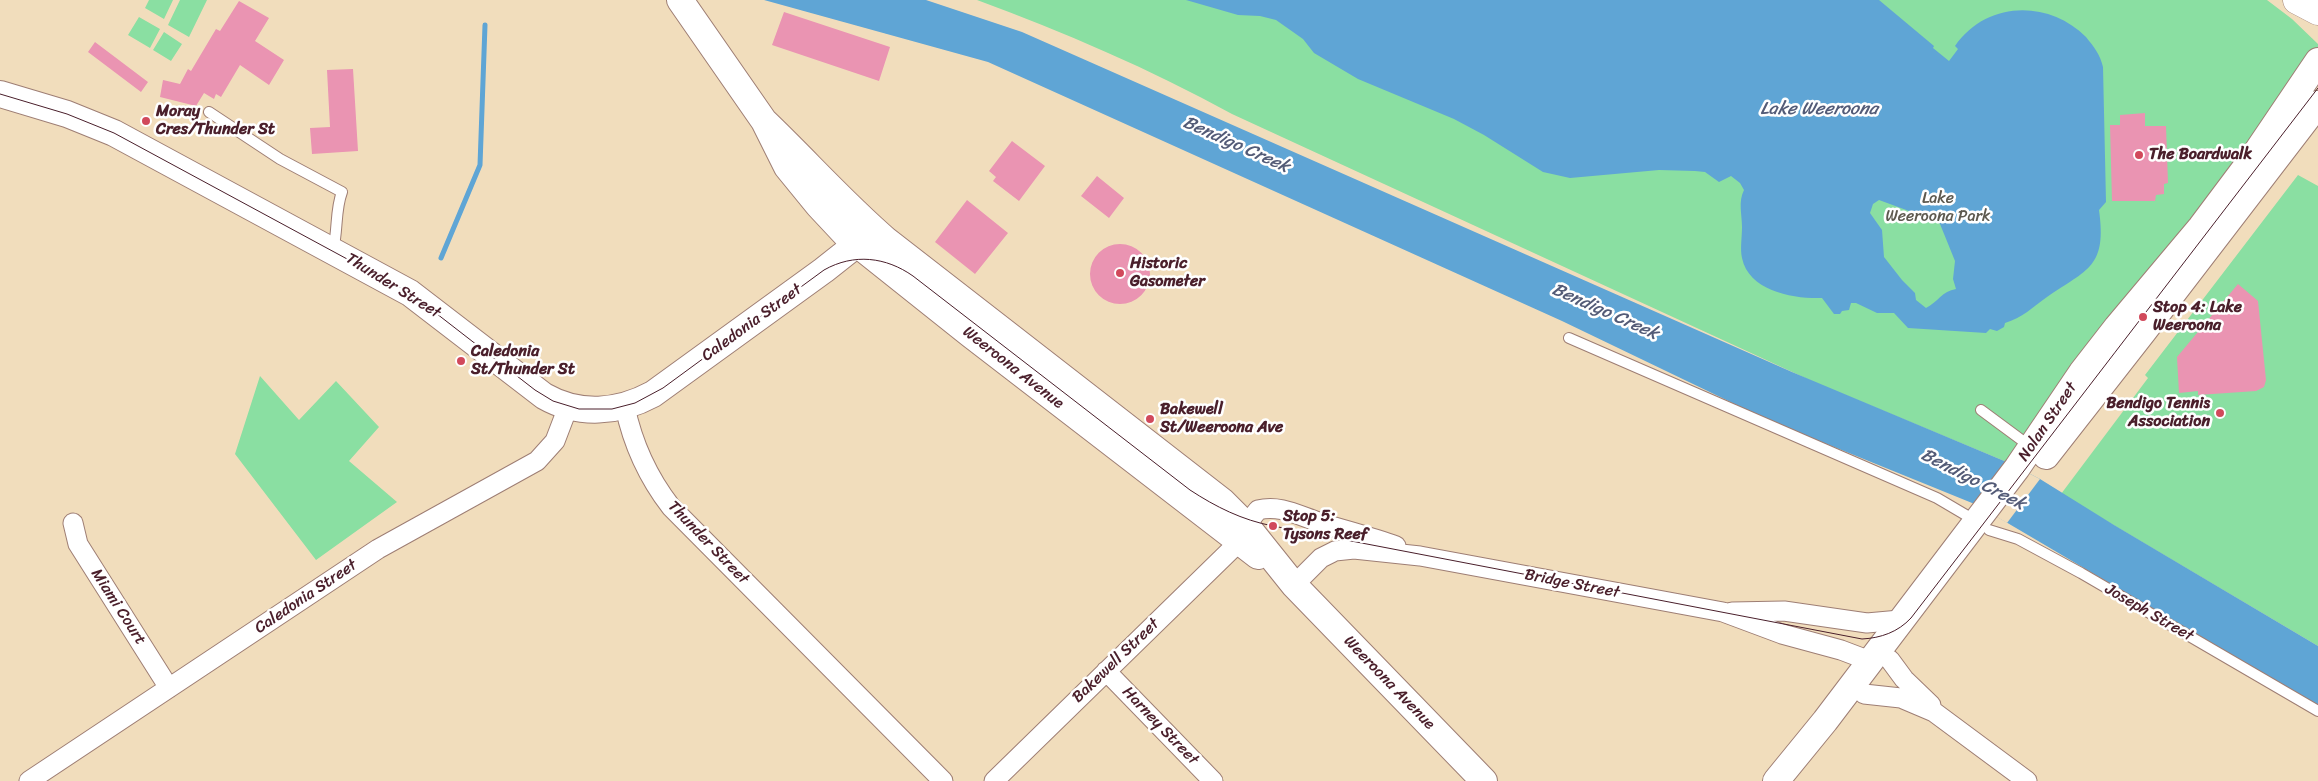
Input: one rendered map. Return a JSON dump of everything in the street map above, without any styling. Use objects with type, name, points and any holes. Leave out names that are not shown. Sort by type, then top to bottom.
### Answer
[{"type":"highway","points":[[2297,0],[2318,11]]},
{"type":"street","name":"Weeroona Avenue","points":[[680,0],[764,121],[863,236],[1205,487],[1242,533],[1294,584],[1484,781]]},
{"type":"street","name":"Nolan Street","points":[[2031,462],[2100,350],[2138,300],[2201,227],[2249,164],[2318,61]]},
{"type":"street","name":"Thunder Street","points":[[0,94],[68,114],[114,133],[333,250],[410,293],[535,390],[553,401],[590,410],[625,407],[641,460],[656,487],[671,507],[943,781]]},
{"type":"street","name":"Nolan Street","points":[[1776,781],[1881,663],[2031,462],[2143,332],[2318,104]]},
{"type":"street","name":"Caledonia Street","points":[[625,407],[662,388],[818,275],[863,236]]},
{"type":"street","name":"Caledonia Street","points":[[29,781],[392,540],[537,461],[555,441],[568,406]]},
{"type":"street","name":"Bridge Street","points":[[1242,533],[1258,510],[1278,509],[1360,533],[1420,556]]},
{"type":"street","name":"Nolan Street","points":[[1794,781],[1864,694],[1881,663],[1900,620],[1987,520]]},
{"type":"street","name":"Miami Court","points":[[73,523],[78,544],[169,688]]},
{"type":"street","name":"Bakewell Street","points":[[994,781],[1242,533]]},
{"type":"street","name":"Bridge Street","points":[[1294,584],[1320,558],[1334,551],[1354,549],[1420,556],[1723,612],[1782,634],[1881,663]]},
{"type":"street","name":"Bridge Street","points":[[1723,612],[1784,611],[1867,623],[1900,620]]},
{"type":"street","points":[[1881,663],[1909,685],[1949,722],[2027,781]]},
{"type":"street","name":"Harney Street","points":[[1106,671],[1214,781]]},
{"type":"street","points":[[1864,694],[1901,698],[1919,704],[1949,722]]},
{"type":"lane","points":[[209,112],[280,159],[342,192],[338,203],[337,232],[333,250]]},
{"type":"lane","name":"Joseph Street","points":[[1569,338],[1987,520],[2318,712]]},
{"type":"lane","points":[[1981,410],[2031,462]]},
{"type":"green space","points":[[149,0],[173,0],[164,19],[145,8]]},
{"type":"green space","points":[[180,0],[207,0],[189,37],[168,25]]},
{"type":"green space","name":"Lake Weeroona Park","points":[[977,0],[2267,0],[2292,19],[2318,44],[2318,52],[2009,463],[1814,382],[1232,114],[1138,67],[1074,38]]},
{"type":"green space","points":[[139,17],[160,29],[150,48],[128,35]]},
{"type":"green space","points":[[164,32],[182,44],[171,61],[153,50]]},
{"type":"green space","name":"Bendigo Tennis Association","points":[[2298,175],[2318,186],[2318,646],[2061,494],[2148,378],[2145,375]]},
{"type":"green space","points":[[260,376],[299,420],[336,381],[379,427],[349,461],[397,502],[316,560],[235,454]]},
{"type":"water","name":"Bendigo Creek","points":[[764,0],[926,0],[1022,32],[1792,372],[2009,463],[2040,479],[2318,646],[2318,706],[1977,505],[1770,421],[1562,321],[988,62]]},
{"type":"water","name":"Lake Weeroona","points":[[1186,0],[1879,0],[1949,61],[1958,49],[1955,46],[1968,31],[1984,20],[2001,13],[2019,10],[2037,11],[2054,16],[2071,25],[2086,37],[2102,62],[2106,202],[2099,210],[2100,244],[2097,255],[2084,272],[2022,315],[2005,323],[2004,327],[1997,331],[1990,329],[1986,333],[1908,328],[1894,313],[1877,313],[1856,303],[1851,303],[1849,310],[1842,311],[1840,314],[1834,314],[1822,298],[1799,297],[1775,291],[1763,286],[1746,270],[1741,251],[1741,204],[1744,190],[1740,183],[1731,176],[1719,182],[1705,172],[1695,171],[1659,170],[1570,178],[1543,172],[1484,135],[1454,119],[1358,79],[1314,53],[1303,39],[1276,20],[1260,16],[1238,15]],"holes":[[[1879,200],[1909,211],[1928,213],[1940,224],[1955,261],[1953,279],[1956,289],[1947,292],[1926,308],[1916,300],[1915,293],[1884,257],[1882,230],[1870,213],[1873,204]]]},
{"type":"pier","points":[[2009,463],[2040,479],[2007,523],[1977,505]]},
{"type":"building","points":[[239,1],[269,18],[255,41],[284,60],[269,85],[240,65],[221,97],[216,94],[214,99],[204,93],[196,106],[160,97],[163,80],[180,84],[188,69],[191,71],[216,29],[220,31]]},
{"type":"building","points":[[784,12],[890,47],[879,81],[772,45]]},
{"type":"building","points":[[95,42],[148,82],[141,92],[88,52]]},
{"type":"building","points":[[353,69],[358,151],[312,154],[310,128],[330,127],[327,70]]},
{"type":"building","name":"The Boardwalk","points":[[2145,113],[2145,126],[2166,126],[2168,183],[2164,184],[2164,194],[2156,195],[2155,201],[2112,201],[2110,125],[2120,125],[2120,115]]},
{"type":"building","points":[[1012,141],[1045,166],[1019,201],[993,181],[996,177],[989,171]]},
{"type":"building","points":[[1097,176],[1124,198],[1109,218],[1081,196]]},
{"type":"building","points":[[967,200],[1008,233],[975,274],[935,242]]},
{"type":"building","name":"Historic Gasometer","points":[[1120,244],[1137,249],[1145,257],[1150,274],[1145,291],[1137,299],[1120,304],[1103,299],[1095,291],[1090,274],[1095,257],[1103,249]]},
{"type":"building","name":"Bendigo Tennis Association","points":[[2238,284],[2258,301],[2266,380],[2264,387],[2256,391],[2198,395],[2198,391],[2179,393],[2177,357]]},
{"type":"waterway","points":[[441,258],[480,165],[485,25]]},
{"type":"tram line","points":[[0,94],[67,114],[114,133],[410,293],[535,390],[553,401],[579,409],[612,409],[635,403],[663,388],[824,270],[858,259],[881,261],[913,276],[1190,490],[1240,516],[1273,526],[1862,639],[1889,633],[1901,627],[1911,618],[2318,88]]},
{"type":"place","name":"Moray Cres/Thunder St","points":[[146,121]]},
{"type":"place","name":"The Boardwalk","points":[[2139,155]]},
{"type":"place","name":"Historic Gasometer","points":[[1120,273]]},
{"type":"place","name":"Stop 4: Lake Weeroona","points":[[2143,317]]},
{"type":"place","name":"Caledonia St/Thunder St","points":[[461,361]]},
{"type":"place","name":"Bendigo Tennis Association","points":[[2220,413]]},
{"type":"place","name":"Bakewell St/Weeroona Ave","points":[[1150,419]]},
{"type":"place","name":"Stop 5: Tysons Reef","points":[[1273,526]]}]
